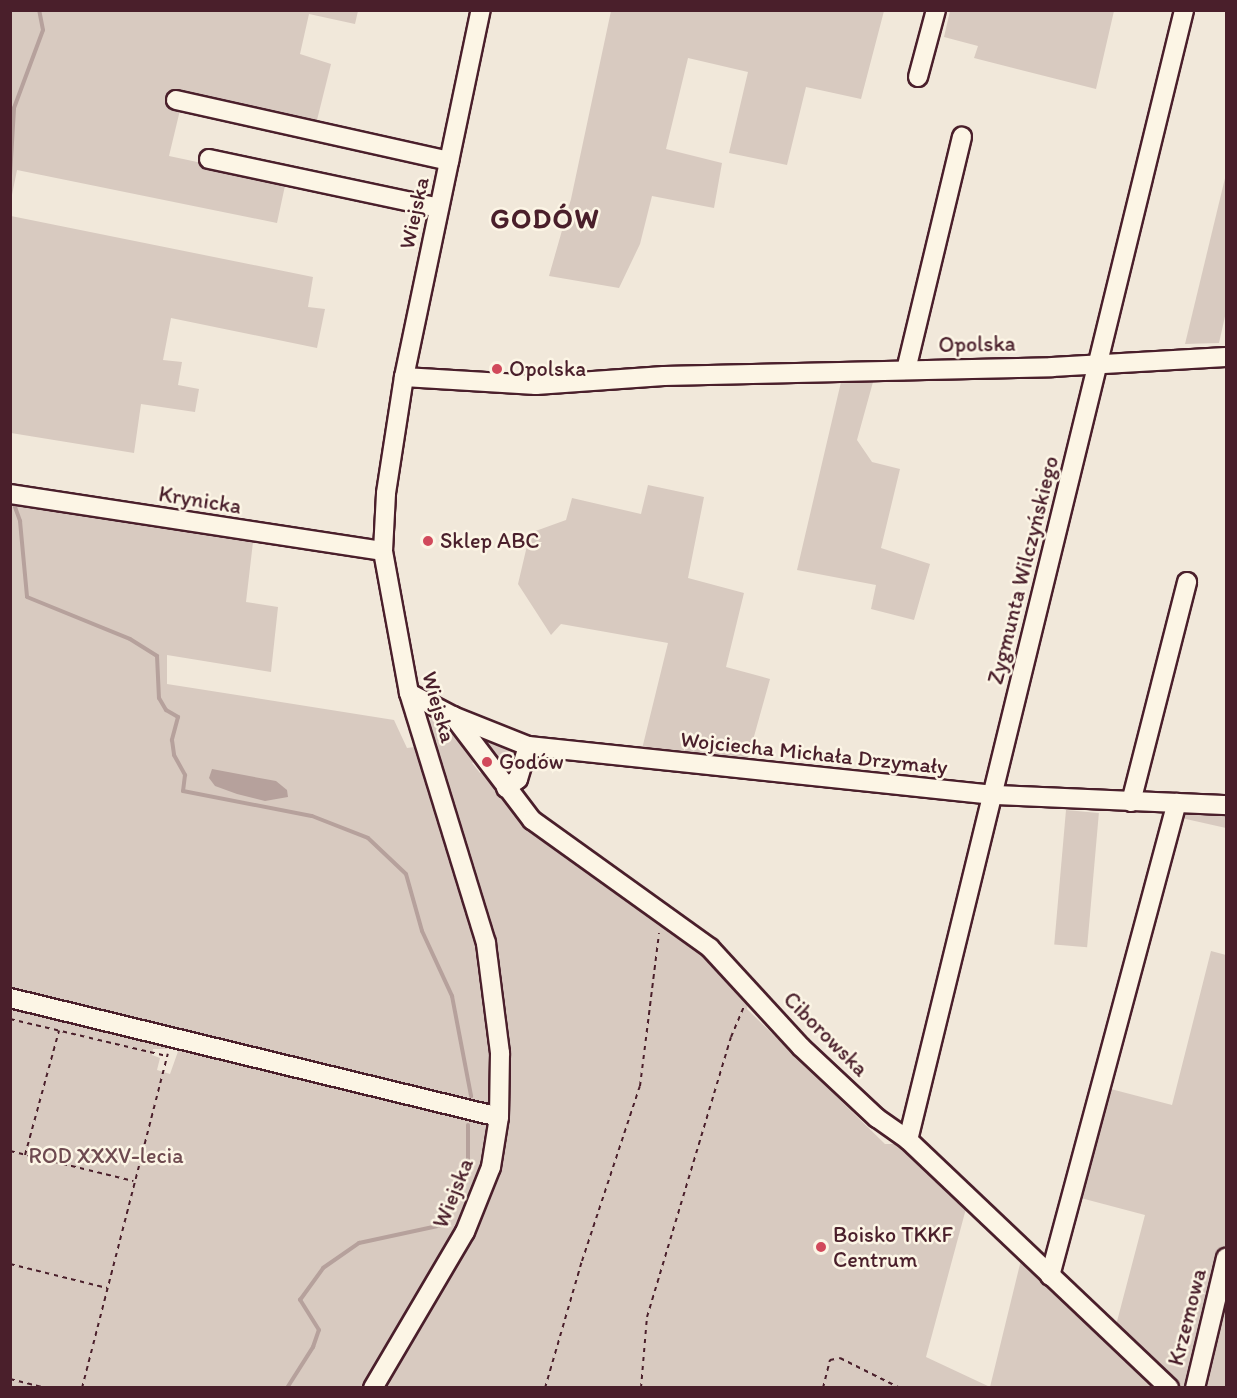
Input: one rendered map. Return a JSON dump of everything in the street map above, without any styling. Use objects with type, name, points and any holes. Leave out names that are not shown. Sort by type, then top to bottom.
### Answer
[{"type":"street","name":"Wiejska","points":[[373,1388],[465,1232],[491,1167],[500,1116],[500,1053],[486,943],[409,693],[383,551],[386,494],[404,377],[481,10]]},
{"type":"street","points":[[918,77],[936,10]]},
{"type":"street","name":"Zygmunta Wilczyńskiego","points":[[908,1140],[1184,10]]},
{"type":"street","points":[[176,100],[449,161]]},
{"type":"street","points":[[906,370],[962,137]]},
{"type":"street","points":[[209,159],[439,208]]},
{"type":"street","name":"Opolska","points":[[404,377],[536,385],[664,376],[1098,364],[1227,357]]},
{"type":"street","name":"Krynicka","points":[[10,494],[383,551]]},
{"type":"street","points":[[1131,802],[1187,582]]},
{"type":"street","name":"Wojciecha Michała Drzymały","points":[[409,693],[453,716],[528,746],[994,795],[1227,805]]},
{"type":"street","name":"Ciborowska","points":[[453,716],[532,820],[710,948],[809,1055],[877,1118],[908,1140],[1168,1388]]},
{"type":"street","points":[[506,788],[518,779],[528,746]]},
{"type":"street","points":[[1050,1276],[1177,803]]},
{"type":"street","points":[[10,998],[500,1116]]},
{"type":"street","name":"Krzemowa","points":[[1195,1388],[1227,1258]]},
{"type":"path","points":[[545,1388],[582,1261],[640,1086],[662,912]]},
{"type":"path","points":[[641,1388],[647,1317],[731,1037],[742,1010],[753,995]]},
{"type":"path","points":[[10,1019],[167,1056]]},
{"type":"path","points":[[25,1155],[59,1031]]},
{"type":"path","points":[[82,1388],[133,1181],[167,1056],[177,1038]]},
{"type":"path","points":[[10,1151],[133,1181]]},
{"type":"path","points":[[10,1264],[106,1288]]},
{"type":"path","points":[[823,1388],[830,1360],[840,1358],[900,1388]]},
{"type":"path","points":[[10,1380],[45,1388]]},
{"type":"green space","points":[[10,11],[358,11],[355,24],[309,14],[300,54],[331,64],[313,136],[181,106],[169,156],[286,181],[277,223],[17,170],[11,200]]},
{"type":"green space","points":[[611,11],[884,11],[861,99],[806,87],[787,165],[729,153],[748,72],[688,58],[666,149],[722,163],[714,208],[652,196],[640,244],[619,288],[549,276],[571,199]]},
{"type":"green space","points":[[950,11],[1114,11],[1096,89],[974,58],[978,46],[944,37]]},
{"type":"green space","points":[[1226,174],[1226,312],[1219,343],[1185,344]]},
{"type":"green space","points":[[11,216],[313,277],[308,307],[325,309],[317,348],[171,318],[163,360],[182,362],[178,385],[199,389],[195,412],[141,404],[134,453],[11,433]]},
{"type":"green space","points":[[841,382],[873,382],[857,440],[872,462],[900,469],[881,548],[930,564],[914,620],[871,609],[876,585],[797,570]]},
{"type":"green space","points":[[648,485],[704,497],[688,578],[744,593],[726,667],[770,679],[748,758],[642,749],[668,643],[561,624],[551,635],[518,584],[530,533],[566,520],[572,498],[641,514]]},
{"type":"green space","name":"ROD XXXV-lecia","points":[[11,502],[253,542],[246,602],[278,607],[271,672],[167,655],[167,684],[394,720],[407,748],[430,745],[427,723],[434,717],[445,719],[477,760],[472,763],[480,773],[484,770],[513,813],[538,837],[702,949],[749,997],[747,1009],[885,1144],[903,1144],[967,1205],[926,1357],[990,1387],[11,1387],[11,1002],[171,1042],[167,1049],[153,1049],[152,1055],[160,1058],[157,1070],[170,1074],[181,1043],[324,1068],[11,989]]},
{"type":"green space","points":[[471,732],[513,749],[516,761],[512,770],[502,771]]},
{"type":"green space","points":[[1066,810],[1099,813],[1087,947],[1054,944]]},
{"type":"green space","points":[[1186,810],[1226,810],[1226,828],[1177,817]]},
{"type":"green space","points":[[1211,951],[1226,955],[1226,1387],[1177,1387],[1115,1329],[1145,1215],[1077,1197],[1107,1088],[1172,1105]]},
{"type":"green space","points":[[1021,1260],[1158,1387],[990,1387]]},
{"type":"shaded area","points":[[212,769],[276,781],[287,790],[288,797],[265,801],[215,786],[209,778]]},
{"type":"waterway","points":[[10,176],[14,108],[43,30],[39,10]]},
{"type":"waterway","points":[[10,432],[10,472]]},
{"type":"waterway","points":[[15,507],[20,521],[27,597],[130,639],[157,656],[159,698],[166,710],[178,717],[172,740],[174,755],[185,775],[183,791],[312,816],[368,838],[406,874],[422,931],[452,996],[471,1096]]},
{"type":"waterway","points":[[287,1388],[313,1347],[319,1330],[300,1300],[323,1268],[359,1243],[447,1224],[468,1158],[468,1125]]},
{"type":"place","name":"Opolska","points":[[497,369]]},
{"type":"place","name":"Sklep ABC","points":[[428,541]]},
{"type":"place","name":"Godów","points":[[487,762]]},
{"type":"place","name":"Boisko TKKF Centrum","points":[[821,1247]]},
{"type":"district","name":"GODÓW","points":[[545,218]]}]
